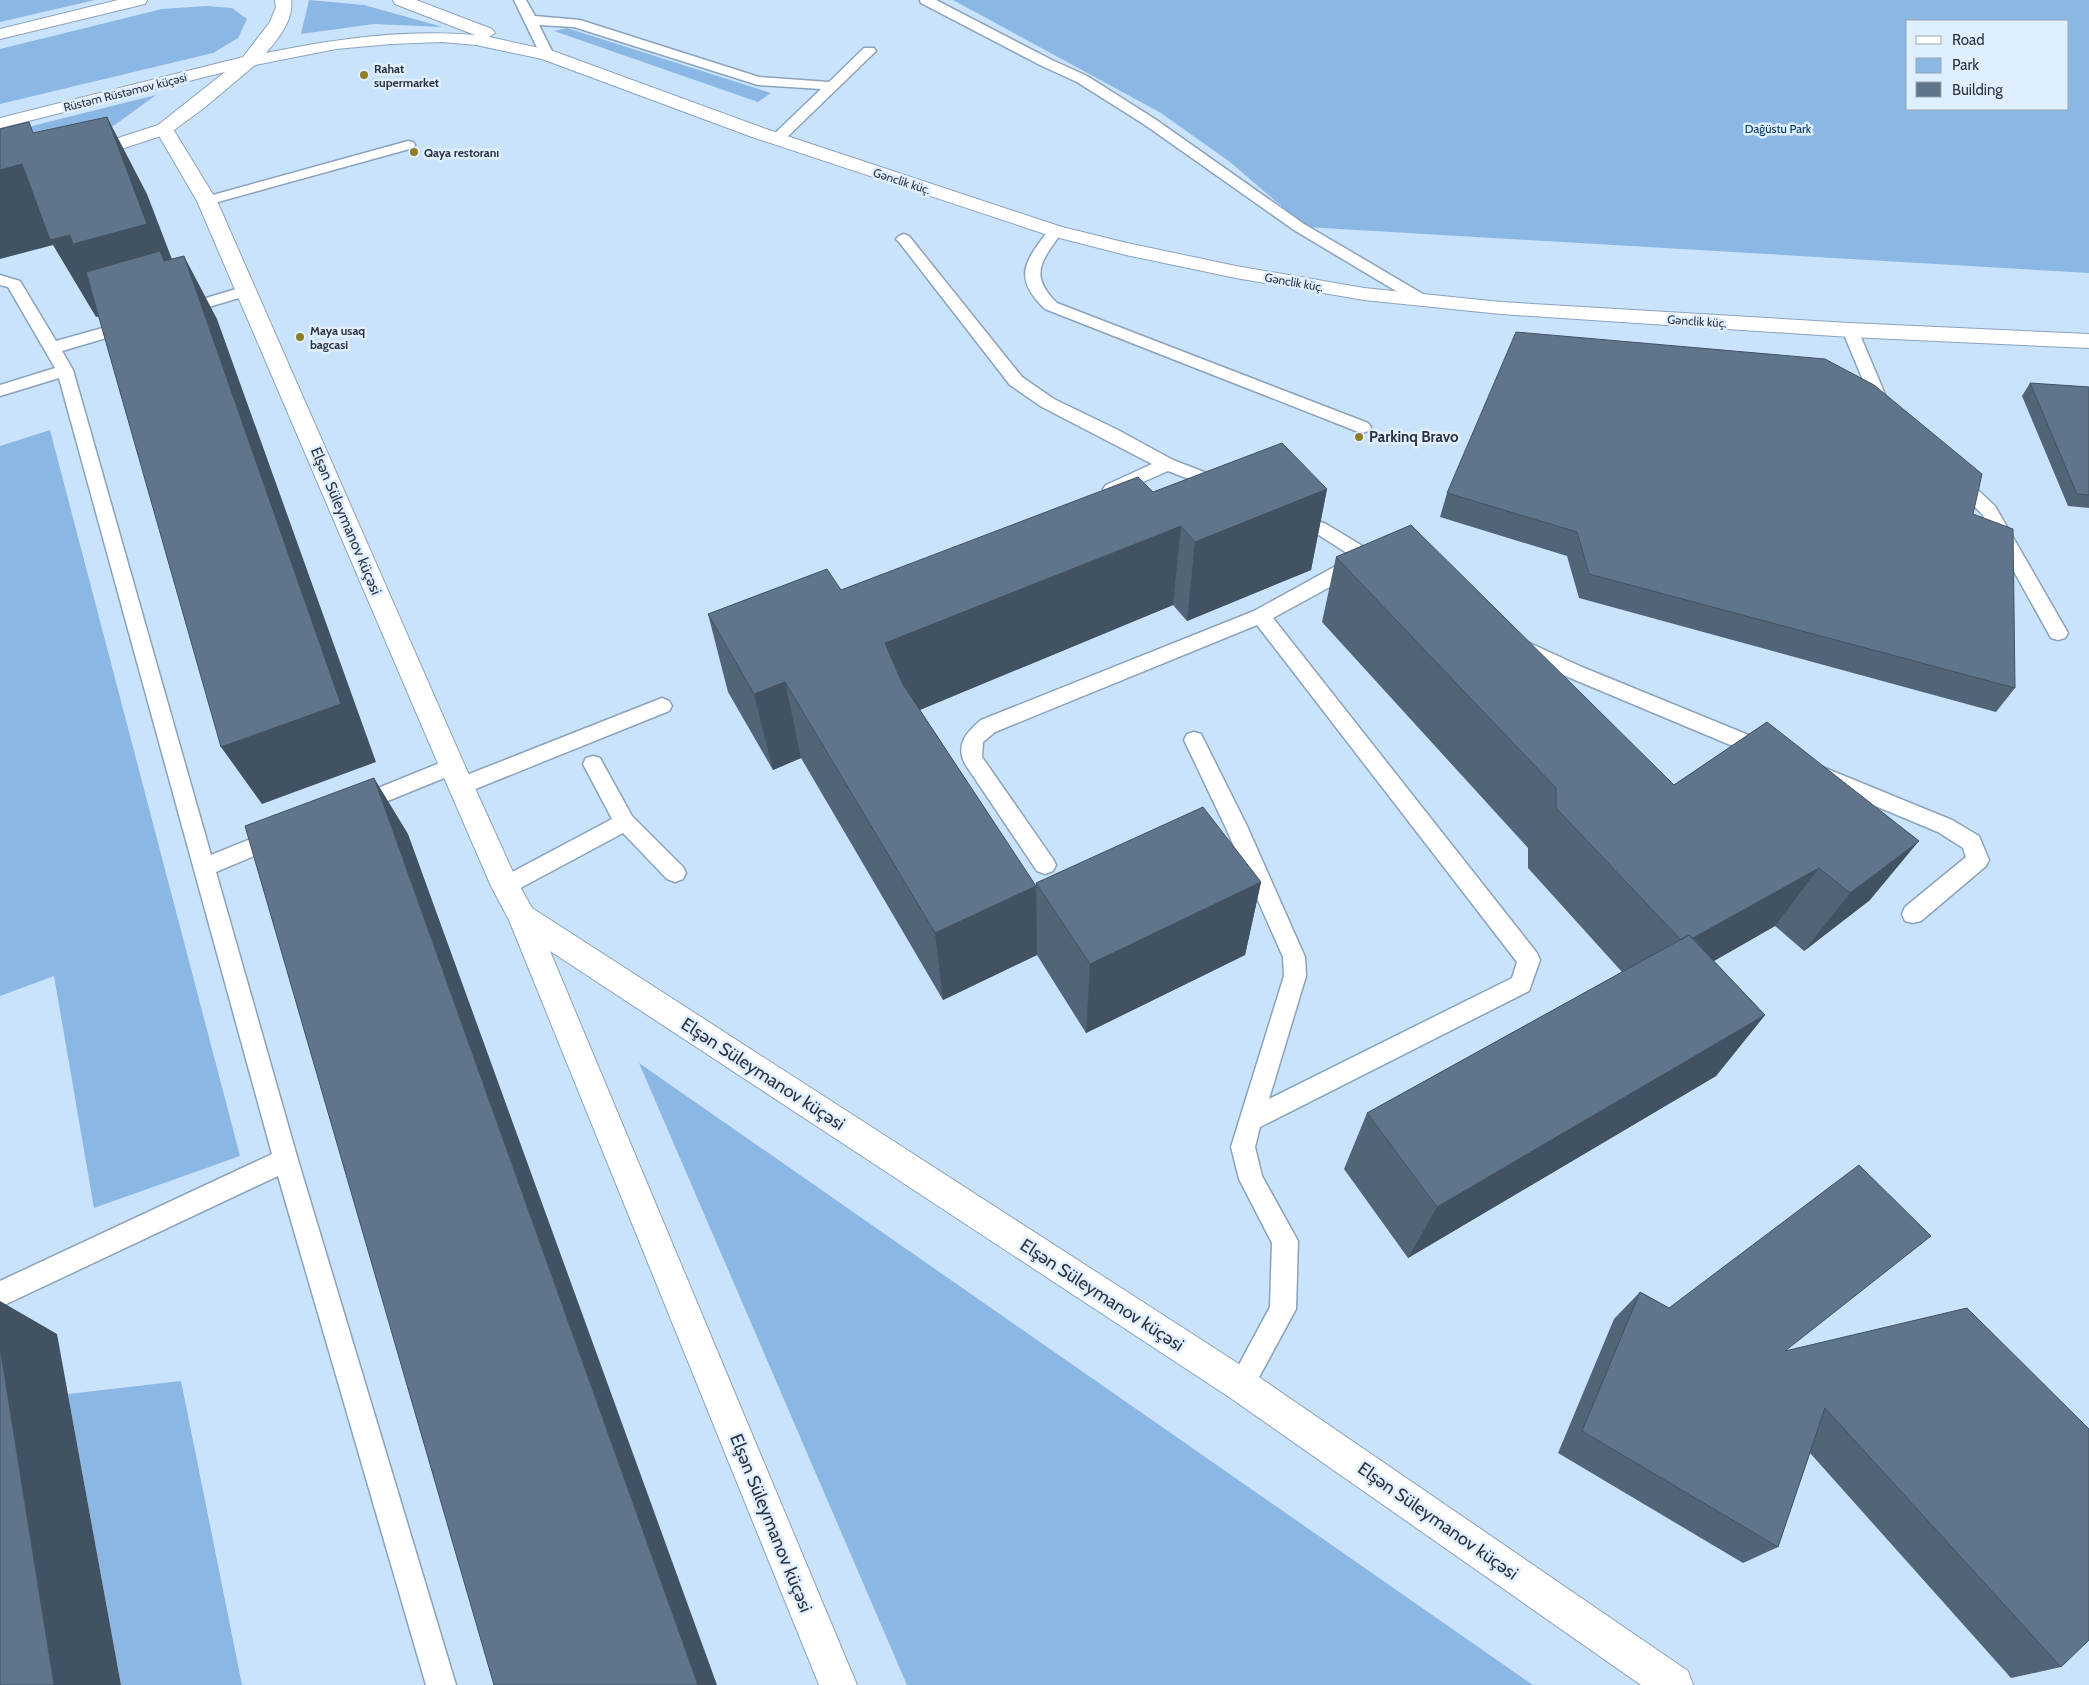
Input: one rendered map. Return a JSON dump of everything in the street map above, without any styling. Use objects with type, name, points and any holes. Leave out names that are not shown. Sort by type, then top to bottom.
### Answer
[{"type":"main road","points":[[0,34],[138,0]]},
{"type":"main road","points":[[67,161],[164,129],[198,104],[249,61],[268,40],[284,7],[283,0]]},
{"type":"main road","points":[[401,0],[540,53]]},
{"type":"main road","name":"Rüstəm Rüstəmov küçəsi","points":[[0,123],[249,61],[336,44],[442,37],[476,40],[540,53]]},
{"type":"main road","name":"Gənclik küç.","points":[[540,53],[777,139],[1055,231],[1236,272],[1364,294],[1501,308],[1850,330],[2089,341]]},
{"type":"main road","name":"Elşən Süleymanov küçəsi","points":[[164,129],[208,201],[505,886],[522,917],[838,1685]]},
{"type":"main road","name":"Elşən Süleymanov küçəsi","points":[[522,917],[1241,1385],[1674,1685]]},
{"type":"lane","points":[[520,0],[530,20],[540,53]]},
{"type":"lane","points":[[926,0],[1046,63],[1082,78],[1150,122],[1299,227],[1422,300]]},
{"type":"lane","points":[[530,20],[575,23],[758,81],[834,86]]},
{"type":"lane","points":[[777,139],[869,51]]},
{"type":"lane","points":[[208,201],[408,145]]},
{"type":"lane","points":[[1055,231],[1037,258],[1031,276],[1035,290],[1051,306],[1362,427]]},
{"type":"lane","points":[[904,239],[1016,381],[1048,403],[1112,434],[1167,464],[1238,492]]},
{"type":"lane","points":[[0,280],[14,284],[65,370],[286,1160],[441,1685]]},
{"type":"lane","points":[[163,316],[246,291]]},
{"type":"lane","points":[[52,348],[144,321]]},
{"type":"lane","points":[[1850,330],[1884,410],[1895,425]]},
{"type":"lane","points":[[0,391],[65,370]]},
{"type":"lane","points":[[1096,496],[1167,464]]},
{"type":"lane","points":[[1940,466],[1971,491],[1989,510],[2058,633]]},
{"type":"lane","points":[[1273,508],[1320,528],[1395,574]]},
{"type":"lane","points":[[1045,865],[972,758],[973,739],[988,726],[1261,616],[1341,572],[1362,555]]},
{"type":"lane","points":[[1250,1120],[1521,984],[1529,960],[1261,616]]},
{"type":"lane","points":[[1502,636],[1576,672],[1779,757]]},
{"type":"lane","points":[[342,811],[457,776],[662,706]]},
{"type":"lane","points":[[1194,740],[1236,826],[1294,957],[1295,976],[1243,1147],[1251,1179],[1285,1241],[1283,1309],[1241,1385]]},
{"type":"lane","points":[[593,764],[626,822],[675,873]]},
{"type":"lane","points":[[1806,768],[1945,826],[1971,842],[1978,860],[1913,914]]},
{"type":"lane","points":[[505,886],[626,822]]},
{"type":"lane","points":[[203,868],[296,830]]},
{"type":"lane","points":[[0,1294],[286,1160]]},
{"type":"green space","points":[[0,0],[95,0],[0,22]]},
{"type":"green space","points":[[309,0],[364,5],[443,27],[374,24],[301,34]]},
{"type":"green space","name":"Dağüstu Park","points":[[953,0],[2089,0],[2089,273],[1306,227],[1230,162],[1161,113]]},
{"type":"green space","points":[[206,6],[232,8],[247,19],[238,38],[213,53],[0,104],[0,49],[162,9]]},
{"type":"green space","points":[[567,28],[771,93],[758,102],[554,31]]},
{"type":"green space","points":[[156,95],[105,132],[0,134]]},
{"type":"green space","points":[[50,430],[240,1156],[94,1208],[54,976],[0,996],[0,446]]},
{"type":"green space","points":[[639,1063],[1533,1685],[907,1685]]},
{"type":"green space","points":[[181,1381],[242,1685],[121,1685],[68,1394]]},
{"type":"building","points":[[107,117],[147,224],[73,244],[70,235],[50,240],[22,164],[0,170],[0,129],[29,122],[33,133]]},
{"type":"building","points":[[160,251],[164,261],[184,256],[341,704],[221,747],[86,272]]},
{"type":"building","points":[[1516,332],[1825,359],[1874,385],[1982,474],[1973,514],[2013,529],[2015,688],[1589,574],[1577,532],[1447,493]]},
{"type":"building","points":[[2030,383],[2089,387],[2089,495],[2077,494]]},
{"type":"building","points":[[1282,443],[1327,489],[1195,542],[1181,526],[885,643],[902,683],[1036,886],[935,933],[785,682],[754,694],[708,614],[827,569],[841,590],[1138,477],[1153,492]]},
{"type":"building","points":[[1411,525],[1674,785],[1767,722],[1919,841],[1850,893],[1819,868],[1693,938],[1689,935],[1681,940],[1556,808],[1556,788],[1336,557]]},
{"type":"building","points":[[374,778],[698,1685],[494,1685],[245,826]]},
{"type":"building","points":[[1203,807],[1261,882],[1090,964],[1036,883]]},
{"type":"building","points":[[1689,935],[1765,1015],[1437,1207],[1367,1113]]},
{"type":"building","points":[[1859,1165],[1931,1236],[1785,1351],[1967,1308],[2089,1429],[2089,1640],[2061,1667],[1825,1408],[1778,1547],[1582,1431],[1640,1292],[1669,1308]]},
{"type":"building","points":[[0,1348],[2,1360],[54,1685],[0,1685]]},
{"type":"place","name":"Rahat supermarket","points":[[364,75]]},
{"type":"place","name":"Qaya restoranı","points":[[414,152]]},
{"type":"place","name":"Maya usaq bagcasi","points":[[300,337]]},
{"type":"place","name":"Parkinq Bravo","points":[[1359,437]]}]
